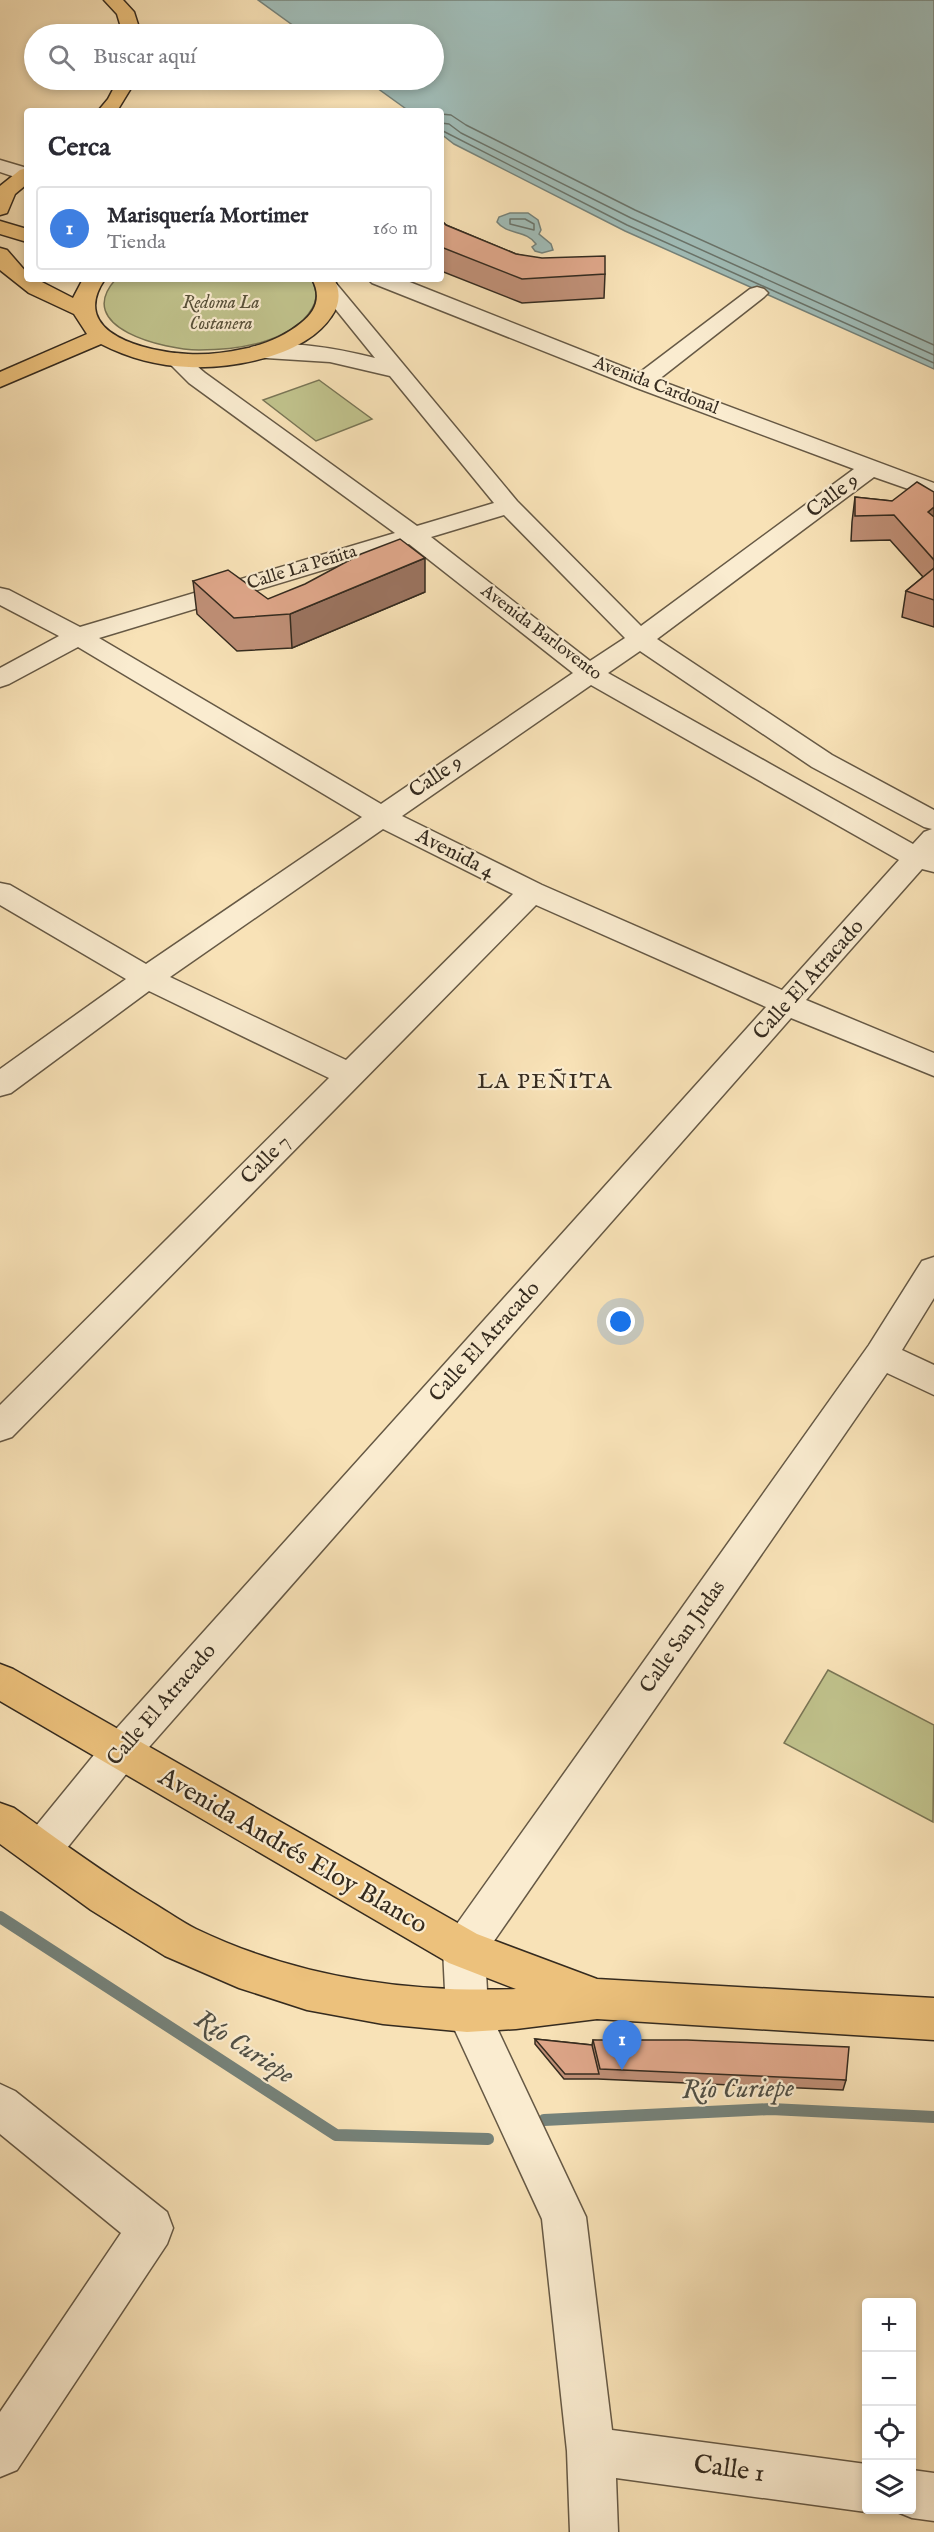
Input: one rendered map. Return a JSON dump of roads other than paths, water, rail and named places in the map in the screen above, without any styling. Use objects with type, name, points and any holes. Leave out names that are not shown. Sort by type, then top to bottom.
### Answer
[{"type":"main road","points":[[113,0],[124,12],[128,24]]},
{"type":"main road","points":[[110,108],[122,90]]},
{"type":"main road","points":[[0,209],[6,191],[24,177]]},
{"type":"main road","points":[[0,227],[24,235]]},
{"type":"main road","points":[[0,254],[24,280]]},
{"type":"main road","points":[[27,282],[38,290],[83,310]]},
{"type":"main road","points":[[92,282],[84,296],[83,310],[86,319],[102,336],[130,350],[176,359],[218,359],[259,352],[296,338],[320,318],[326,307],[329,296],[325,282]]},
{"type":"main road","points":[[0,380],[102,336]]},
{"type":"main road","name":"Avenida Andrés Eloy Blanco","points":[[0,1681],[464,1949],[597,1999]]},
{"type":"main road","name":"Avenida Andrés Eloy Blanco","points":[[0,1821],[105,1896],[180,1942],[239,1968],[307,1990],[383,2004],[467,2011],[516,2009],[597,1999],[934,2019]]},
{"type":"street","points":[[0,166],[24,174]]},
{"type":"street","points":[[325,282],[509,506],[640,639],[822,760],[934,821]]},
{"type":"street","name":"Avenida Cardonal","points":[[391,282],[642,382],[934,491]]},
{"type":"street","points":[[642,382],[756,293]]},
{"type":"street","points":[[259,352],[309,352],[348,357],[400,372]]},
{"type":"street","name":"Avenida Barlovento","points":[[176,359],[197,378],[412,534],[589,673],[929,853]]},
{"type":"street","name":"Calle 9","points":[[0,1085],[147,978],[640,639],[871,468]]},
{"type":"street","name":"Calle La Peñita","points":[[0,678],[78,636],[509,506]]},
{"type":"street","name":"Avenida 4","points":[[0,595],[78,636],[380,816],[532,892],[787,1004],[934,1065]]},
{"type":"street","name":"Calle El Atracado","points":[[41,1850],[121,1751],[787,1004],[929,853]]},
{"type":"street","points":[[0,892],[147,978],[351,1076]]},
{"type":"street","name":"Calle 7","points":[[0,1427],[532,892]]},
{"type":"street","name":"Calle San Judas","points":[[464,1949],[881,1355],[934,1270]]},
{"type":"street","points":[[881,1355],[934,1381]]},
{"type":"street","points":[[464,1949],[467,2011],[564,2217],[591,2451],[594,2532]]},
{"type":"street","points":[[0,2106],[151,2228],[0,2453]]},
{"type":"street","name":"Calle 1","points":[[591,2451],[862,2487]]},
{"type":"street","points":[[916,2495],[934,2497]]},
{"type":"water","points":[[258,0],[934,0],[934,369],[625,231],[454,144],[444,136],[444,108],[405,108],[380,90],[444,90],[444,24],[291,24]]},
{"type":"water","points":[[510,213],[528,213],[538,220],[541,230],[539,234],[551,244],[553,250],[542,253],[535,251],[532,247],[536,244],[528,236],[506,229],[497,222],[499,217]]},
{"type":"waterway","name":"Río Curiepe","points":[[0,1917],[336,2135],[488,2139]]},
{"type":"waterway","name":"Río Curiepe","points":[[544,2120],[771,2109],[934,2117]]},
{"type":"place","name":"Marisquería Mortimer","points":[[622,2070]]},
{"type":"district","name":"LA PEÑITA","points":[[545,1082]]},
{"type":"park label","name":"Redoma La Costanera","points":[[221,313]]}]
